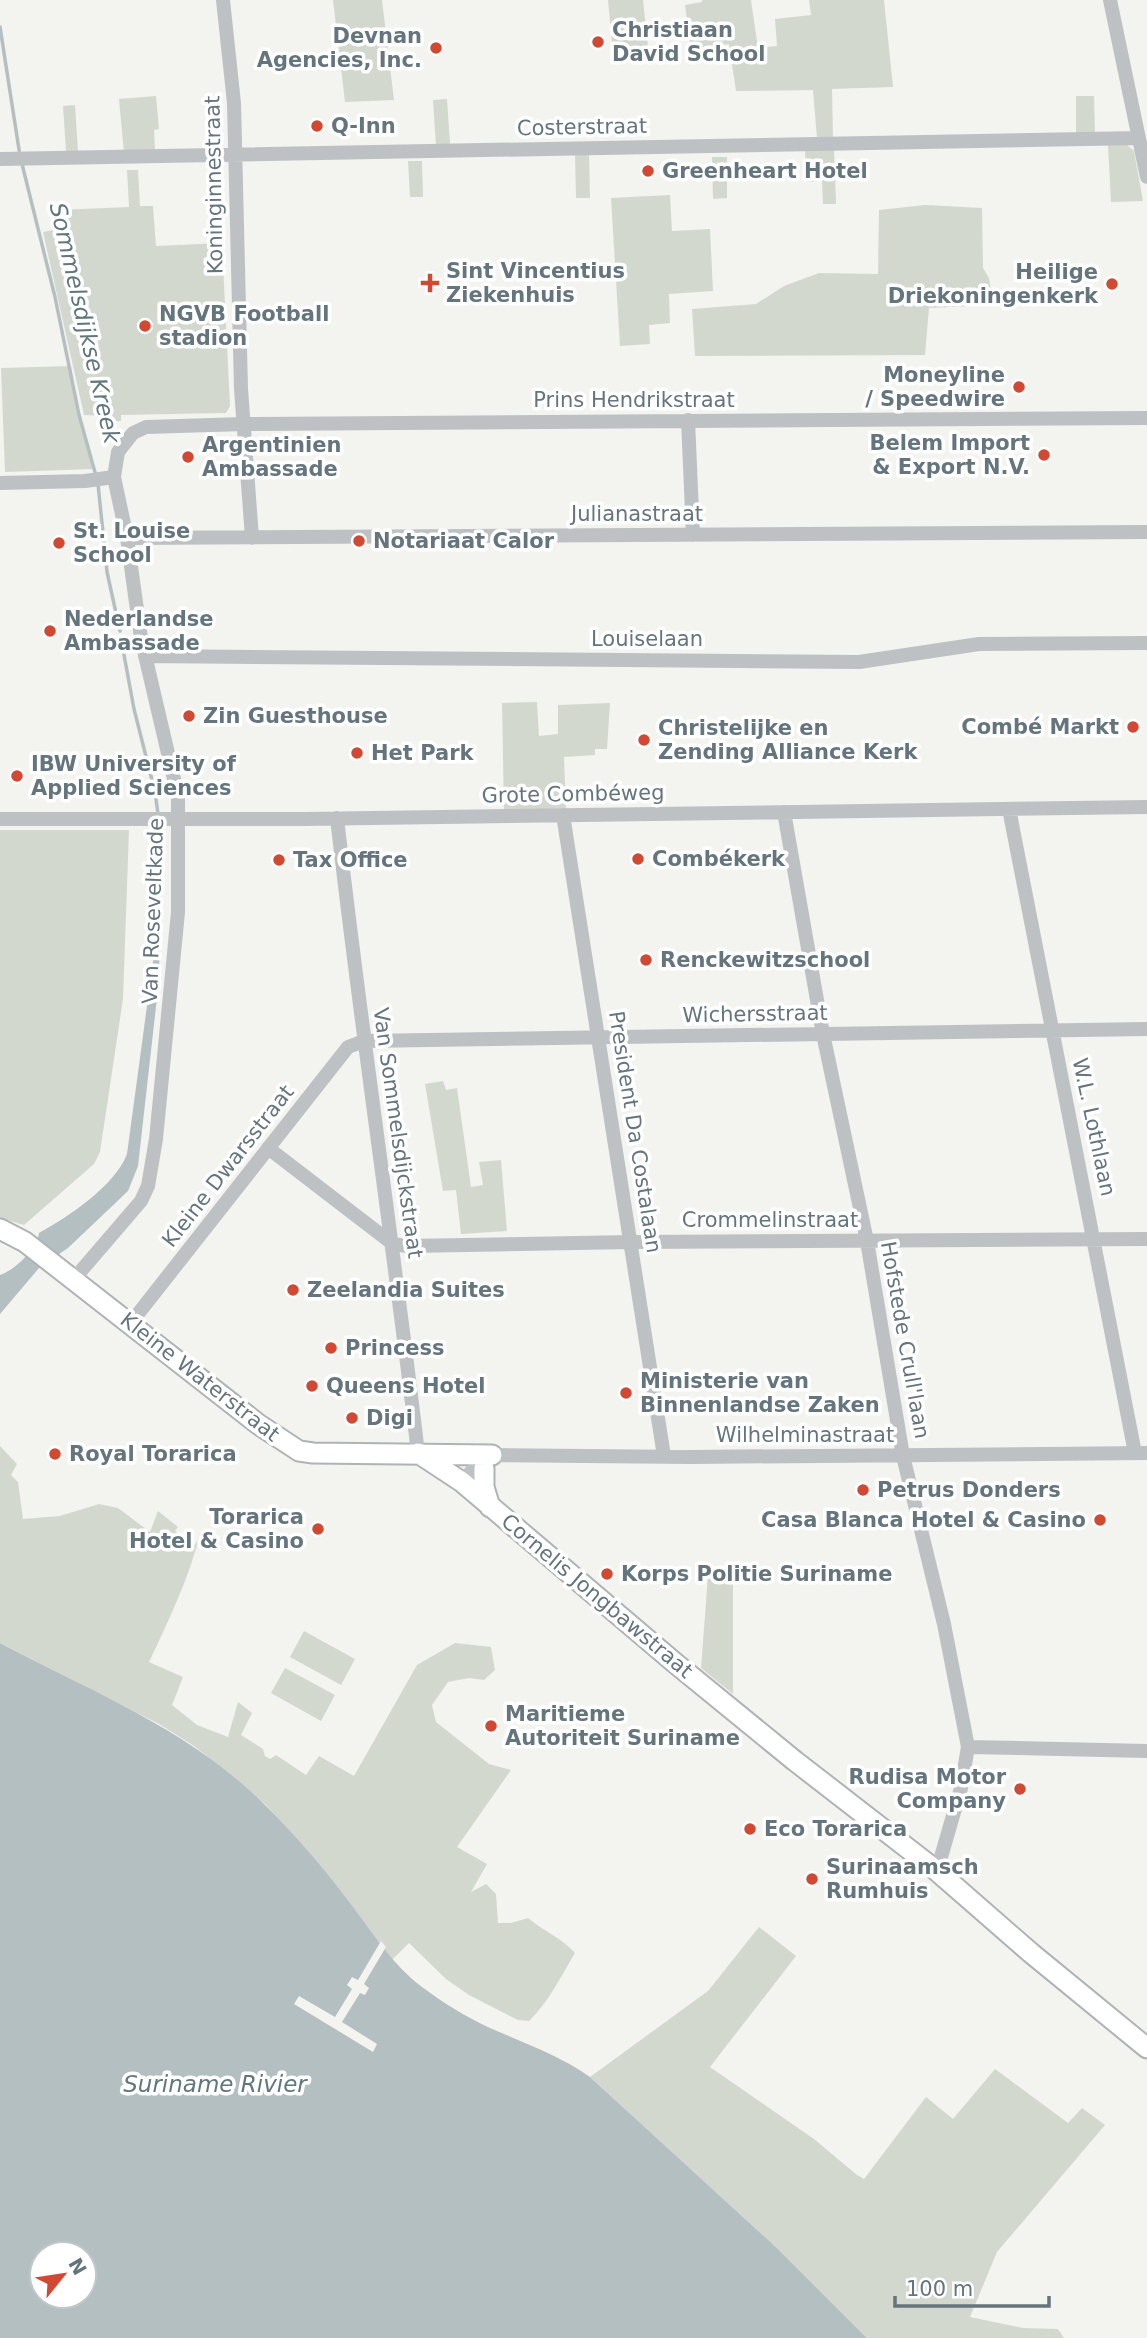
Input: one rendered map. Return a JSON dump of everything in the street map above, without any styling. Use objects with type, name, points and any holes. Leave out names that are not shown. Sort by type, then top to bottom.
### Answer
[{"type":"main road","name":"Kleine Waterstraat","points":[[0,1229],[25,1242],[258,1424],[299,1451],[332,1454],[418,1453],[494,1460]]},
{"type":"main road","points":[[418,1453],[466,1486]]},
{"type":"main road","points":[[490,1507],[484,1487],[494,1460]]},
{"type":"main road","name":"Cornelis Jongbawstraat","points":[[466,1486],[746,1721],[937,1871],[1031,1953],[1147,2048]]},
{"type":"street","name":"Koninginnestraat","points":[[223,0],[234,103],[241,388],[253,538]]},
{"type":"street","points":[[1111,0],[1147,177]]},
{"type":"street","name":"Costerstraat","points":[[12,159],[1139,138]]},
{"type":"street","name":"Prins Hendrikstraat","points":[[126,440],[146,426],[1147,418]]},
{"type":"street","points":[[688,420],[693,535]]},
{"type":"street","name":"Van Roseveltkade","points":[[66,1273],[141,1201],[148,1186],[156,1139],[178,912],[174,820],[178,796],[145,656],[127,538],[111,478],[118,452],[126,440]]},
{"type":"street","points":[[0,483],[111,478]]},
{"type":"street","name":"Julianastraat","points":[[127,538],[1147,532]]},
{"type":"street","name":"Louiselaan","points":[[145,656],[859,662],[979,644],[1147,643]]},
{"type":"street","name":"Grote Combéweg","points":[[0,819],[174,820],[1147,807]]},
{"type":"street","name":"W.L. Lothlaan","points":[[1009,809],[1095,1240],[1141,1453]]},
{"type":"street","name":"Hofstede Crull'laan","points":[[784,812],[823,1034],[867,1241],[903,1456],[944,1624],[968,1747],[958,1801],[937,1871]]},
{"type":"street","name":"President Da Costalaan","points":[[563,815],[664,1457]]},
{"type":"street","name":"Van Sommelsdijckstraat","points":[[337,818],[418,1453]]},
{"type":"street","name":"Wichersstraat","points":[[364,1041],[1147,1029]]},
{"type":"street","name":"Kleine Dwarsstraat","points":[[130,1324],[348,1048],[364,1041]]},
{"type":"street","points":[[268,1148],[393,1244]]},
{"type":"street","name":"Crommelinstraat","points":[[393,1244],[1147,1239]]},
{"type":"street","name":"Wilhelminastraat","points":[[494,1460],[1141,1453]]},
{"type":"street","points":[[466,1486],[478,1464],[494,1460]]},
{"type":"street","points":[[968,1747],[1147,1751]]},
{"type":"shaded area","points":[[333,0],[382,0],[394,100],[345,102]]},
{"type":"shaded area","points":[[608,0],[643,0],[648,47],[613,53]]},
{"type":"shaded area","points":[[702,0],[751,0],[758,48],[777,46],[775,19],[811,15],[809,0],[884,0],[893,87],[832,89],[833,138],[817,138],[813,90],[736,91],[729,44],[691,50],[685,5]]},
{"type":"shaded area","points":[[156,96],[159,129],[154,130],[155,150],[124,153],[119,99]]},
{"type":"shaded area","points":[[1076,96],[1094,96],[1095,134],[1076,134]]},
{"type":"shaded area","points":[[447,99],[450,144],[436,145],[433,100]]},
{"type":"shaded area","points":[[75,105],[78,151],[66,152],[63,106]]},
{"type":"shaded area","points":[[1108,145],[1127,145],[1134,151],[1143,201],[1111,202]]},
{"type":"shaded area","points":[[805,149],[834,149],[836,204],[823,204],[822,181],[806,182]]},
{"type":"shaded area","points":[[589,153],[590,198],[576,198],[575,154]]},
{"type":"shaded area","points":[[712,157],[727,157],[727,198],[713,199]]},
{"type":"shaded area","points":[[408,161],[422,161],[423,197],[410,197]]},
{"type":"shaded area","name":"NGVB Football stadion","points":[[127,170],[138,170],[140,206],[153,206],[156,246],[222,243],[230,406],[226,413],[121,415],[121,421],[106,422],[105,416],[84,415],[43,232],[54,230],[54,218],[58,218],[57,210],[129,207]]},
{"type":"shaded area","points":[[670,195],[672,231],[710,229],[713,291],[669,294],[670,323],[649,325],[650,344],[620,346],[611,198]]},
{"type":"shaded area","points":[[925,205],[982,208],[983,268],[989,278],[993,305],[929,308],[925,355],[695,356],[692,309],[756,304],[784,286],[819,273],[878,274],[879,210]]},
{"type":"shaded area","points":[[71,366],[79,416],[95,469],[5,472],[1,368]]},
{"type":"shaded area","points":[[537,702],[539,736],[558,734],[558,705],[610,703],[607,749],[595,749],[595,755],[564,757],[566,811],[504,812],[502,703]]},
{"type":"shaded area","points":[[0,830],[129,830],[123,999],[100,1152],[94,1164],[24,1225],[0,1218]]},
{"type":"shaded area","points":[[443,1081],[446,1090],[457,1088],[471,1187],[483,1185],[479,1162],[501,1160],[507,1231],[461,1234],[456,1190],[443,1191],[425,1084]]},
{"type":"shaded area","points":[[0,1446],[17,1464],[11,1475],[18,1482],[23,1519],[60,1516],[99,1504],[118,1508],[150,1532],[158,1511],[178,1527],[175,1531],[194,1546],[199,1538],[183,1585],[149,1662],[183,1677],[172,1705],[197,1725],[228,1737],[238,1702],[252,1713],[241,1735],[263,1749],[265,1756],[270,1759],[276,1755],[306,1775],[319,1756],[354,1776],[417,1665],[455,1643],[491,1647],[495,1670],[484,1680],[469,1678],[448,1682],[432,1705],[436,1722],[489,1764],[511,1770],[457,1847],[487,1864],[471,1892],[486,1884],[496,1894],[498,1923],[511,1923],[528,1918],[575,1953],[549,1997],[529,2021],[518,2020],[469,1995],[446,1979],[409,1943],[392,1960],[292,1834],[265,1804],[235,1778],[194,1746],[159,1724],[0,1643]]},
{"type":"shaded area","points":[[708,1576],[733,1578],[733,1694],[701,1668]]},
{"type":"shaded area","points":[[304,1631],[355,1659],[341,1685],[290,1657]]},
{"type":"shaded area","points":[[285,1668],[335,1695],[321,1721],[271,1693]]},
{"type":"shaded area","points":[[759,1927],[796,1956],[710,2067],[814,2139],[857,2175],[864,2179],[926,2097],[953,2119],[995,2069],[1068,2123],[1082,2108],[1105,2125],[997,2252],[970,2317],[1023,2328],[1058,2329],[1064,2338],[867,2338],[778,2249],[590,2077],[708,1991]]},
{"type":"water","points":[[161,828],[159,980],[138,1166],[128,1191],[68,1248],[39,1268],[0,1314],[0,1275],[24,1258],[34,1246],[39,1233],[102,1189],[127,1154],[154,954],[153,836],[154,829]]},
{"type":"water","name":"Suriname Rivier","points":[[0,1643],[139,1714],[206,1755],[237,1779],[300,1842],[384,1949],[422,1987],[472,2019],[554,2056],[590,2077],[778,2249],[867,2338],[0,2338]]},
{"type":"pier","points":[[381,1941],[386,1947],[364,1984],[369,1988],[365,1995],[360,1993],[342,2022],[377,2044],[373,2052],[294,2004],[299,1996],[335,2017],[352,1989],[347,1985],[352,1977],[358,1980]]},
{"type":"waterway","name":"Sommelsdijkse Kreek","points":[[0,27],[20,156]]},
{"type":"waterway","name":"Sommelsdijkse Kreek","points":[[22,164],[55,297],[79,415],[96,476]]},
{"type":"waterway","name":"Sommelsdijkse Kreek","points":[[98,484],[107,572],[120,631]]},
{"type":"waterway","points":[[122,644],[158,814]]},
{"type":"place","name":"Christiaan David School","points":[[598,42]]},
{"type":"place","name":"Devnan Agencies, Inc.","points":[[436,48]]},
{"type":"place","name":"Q-Inn","points":[[317,126]]},
{"type":"place","name":"Greenheart Hotel","points":[[648,171]]},
{"type":"place","name":"Sint Vincentius Ziekenhuis","points":[[430,283]]},
{"type":"place","name":"Heilige Driekoningenkerk","points":[[1112,284]]},
{"type":"place","name":"NGVB Football stadion","points":[[145,326]]},
{"type":"place","name":"Moneyline / Speedwire","points":[[1019,387]]},
{"type":"place","name":"Belem Import & Export N.V.","points":[[1044,455]]},
{"type":"place","name":"Argentinien Ambassade","points":[[188,457]]},
{"type":"place","name":"Notariaat Calor","points":[[359,541]]},
{"type":"place","name":"St. Louise School","points":[[59,543]]},
{"type":"place","name":"Nederlandse Ambassade","points":[[50,631]]},
{"type":"place","name":"Zin Guesthouse","points":[[189,716]]},
{"type":"place","name":"Combé Markt","points":[[1133,727]]},
{"type":"place","name":"Christelijke en Zending Alliance Kerk","points":[[644,740]]},
{"type":"place","name":"Het Park","points":[[357,753]]},
{"type":"place","name":"IBW University of Applied Sciences","points":[[17,776]]},
{"type":"place","name":"Combékerk","points":[[638,859]]},
{"type":"place","name":"Tax Office","points":[[279,860]]},
{"type":"place","name":"Renckewitzschool","points":[[646,960]]},
{"type":"place","name":"Zeelandia Suites","points":[[293,1290]]},
{"type":"place","name":"Princess","points":[[331,1348]]},
{"type":"place","name":"Queens Hotel","points":[[312,1386]]},
{"type":"place","name":"Ministerie van Binnenlandse Zaken","points":[[626,1393]]},
{"type":"place","name":"Digi","points":[[352,1418]]},
{"type":"place","name":"Royal Torarica","points":[[55,1454]]},
{"type":"place","name":"Petrus Donders","points":[[863,1490]]},
{"type":"place","name":"Casa Blanca Hotel & Casino","points":[[1100,1520]]},
{"type":"place","name":"Torarica Hotel & Casino","points":[[318,1529]]},
{"type":"place","name":"Korps Politie Suriname","points":[[607,1574]]},
{"type":"place","name":"Maritieme Autoriteit Suriname","points":[[491,1726]]},
{"type":"place","name":"Rudisa Motor Company","points":[[1020,1789]]},
{"type":"place","name":"Eco Torarica","points":[[750,1829]]},
{"type":"place","name":"Surinaamsch Rumhuis","points":[[812,1879]]}]
